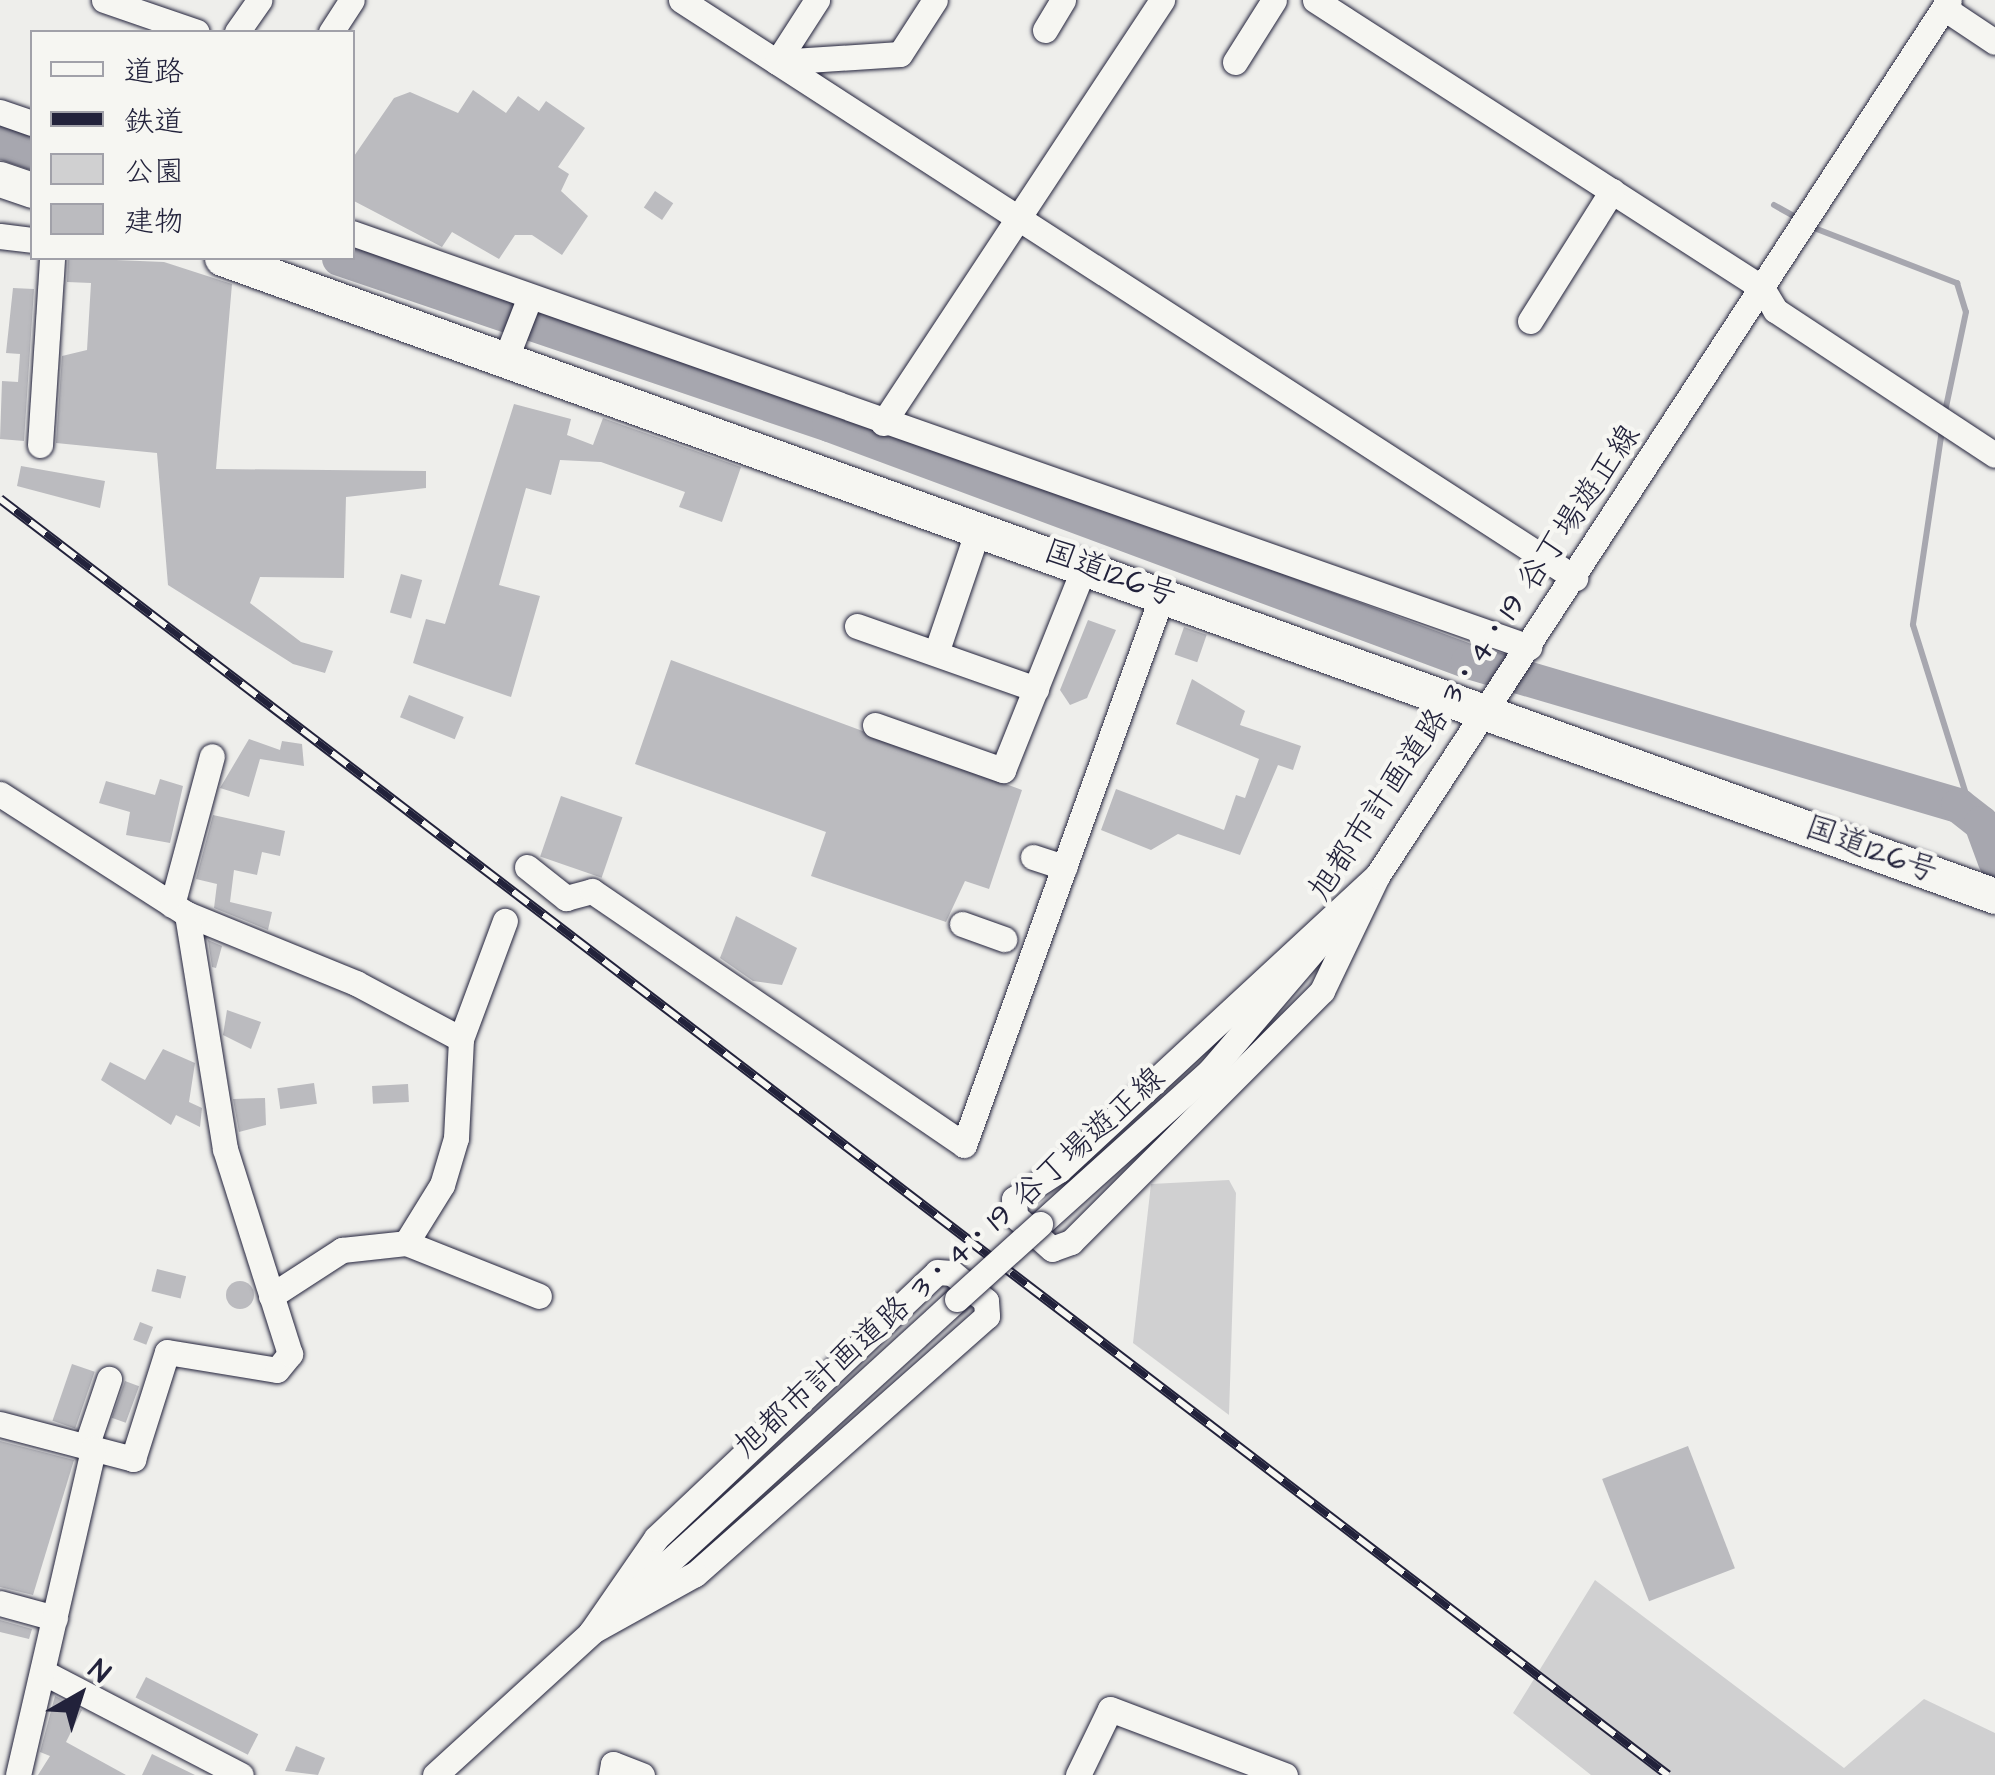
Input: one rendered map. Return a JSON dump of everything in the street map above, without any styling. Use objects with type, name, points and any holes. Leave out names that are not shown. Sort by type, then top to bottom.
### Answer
[{"type":"highway","points":[[0,179],[30,189]]},
{"type":"highway","name":"国道126号","points":[[228,260],[506,358],[776,465],[898,508],[979,527],[1163,592],[1499,696],[1995,896]]},
{"type":"street","points":[[104,0],[191,30]]},
{"type":"street","points":[[238,30],[258,0]]},
{"type":"street","points":[[332,30],[352,0]]},
{"type":"street","points":[[682,0],[1575,578]]},
{"type":"street","points":[[777,62],[817,0]]},
{"type":"street","points":[[777,62],[900,54],[935,0]]},
{"type":"street","points":[[1044,30],[1063,0]]},
{"type":"street","points":[[884,422],[1162,0]]},
{"type":"street","points":[[1235,62],[1274,0]]},
{"type":"street","points":[[1315,0],[1762,288],[1775,310],[1995,456]]},
{"type":"street","points":[[1946,4],[1995,42]]},
{"type":"street","name":"旭都市計画道路 3・4・19 谷丁場遊正線","points":[[435,1775],[1210,1071],[1378,876],[1499,696],[1946,4]]},
{"type":"street","points":[[0,112],[30,121]]},
{"type":"street","points":[[1530,320],[1612,191]]},
{"type":"street","points":[[355,234],[528,299],[1526,650]]},
{"type":"street","points":[[0,236],[30,240]]},
{"type":"street","points":[[40,445],[52,260]]},
{"type":"street","points":[[506,358],[528,299]]},
{"type":"street","points":[[936,653],[979,527]]},
{"type":"street","points":[[875,725],[1003,770],[1085,565]]},
{"type":"street","points":[[527,867],[566,898],[592,891],[964,1146],[1163,592]]},
{"type":"street","points":[[857,626],[1036,689]]},
{"type":"street","points":[[0,1424],[132,1459],[167,1352],[277,1370],[290,1354],[225,1149],[180,910],[212,756]]},
{"type":"street","points":[[0,794],[180,910],[356,983],[461,1039]]},
{"type":"street","points":[[1033,857],[1064,868]]},
{"type":"street","points":[[1378,876],[1322,990],[1071,1242],[1052,1249],[1015,1216],[1014,1199],[1060,1170],[1378,876]]},
{"type":"street","points":[[406,1242],[442,1185],[456,1138],[461,1039],[505,921]]},
{"type":"street","points":[[962,924],[1004,939]]},
{"type":"street","points":[[271,1296],[342,1250],[406,1242],[538,1296]]},
{"type":"street","points":[[937,1272],[952,1272],[986,1301],[987,1316],[695,1574],[591,1632],[656,1538],[937,1272]]},
{"type":"street","points":[[18,1775],[90,1448],[109,1379]]},
{"type":"street","points":[[0,1604],[55,1618]]},
{"type":"street","points":[[43,1672],[240,1775]]},
{"type":"street","points":[[1078,1775],[1110,1709],[1285,1775]]},
{"type":"street","points":[[611,1775],[613,1764],[642,1775]]},
{"type":"green space","points":[[1229,1180],[1236,1193],[1229,1415],[1133,1343],[1151,1184]]},
{"type":"green space","points":[[1595,1580],[1844,1768],[1924,1699],[1995,1733],[1995,1775],[1591,1775],[1513,1713]]},
{"type":"building","points":[[473,90],[506,113],[518,96],[539,111],[546,101],[585,128],[558,167],[569,174],[561,191],[588,216],[562,255],[532,235],[515,235],[499,259],[452,232],[442,247],[355,202],[355,155],[394,98],[410,92],[458,113]]},
{"type":"building","points":[[655,191],[673,203],[662,220],[644,208]]},
{"type":"building","points":[[68,260],[116,260],[164,262],[232,284],[216,469],[426,471],[426,488],[346,497],[344,578],[260,577],[250,603],[301,642],[333,651],[325,673],[293,664],[168,585],[157,453],[56,443],[62,356],[87,350],[91,283],[67,282]]},
{"type":"building","points":[[13,288],[34,289],[24,441],[0,439],[2,381],[18,382],[20,354],[6,353]]},
{"type":"building","points":[[514,404],[571,419],[567,435],[593,445],[603,418],[741,467],[722,522],[679,507],[685,492],[601,462],[560,460],[551,495],[526,488],[499,585],[540,596],[511,697],[413,663],[426,619],[445,624]]},
{"type":"building","points":[[21,466],[105,481],[100,508],[17,486]]},
{"type":"building","points":[[401,574],[422,580],[411,619],[390,612]]},
{"type":"building","points":[[1088,620],[1116,630],[1087,698],[1070,705],[1060,690]]},
{"type":"building","points":[[1184,627],[1207,635],[1197,662],[1175,654]]},
{"type":"building","points":[[671,660],[1022,790],[989,889],[965,881],[946,922],[811,876],[826,832],[635,764]]},
{"type":"building","points":[[1192,679],[1245,711],[1240,725],[1301,746],[1293,770],[1278,765],[1240,855],[1178,834],[1151,850],[1101,830],[1116,789],[1224,830],[1236,795],[1245,798],[1259,759],[1176,724]]},
{"type":"building","points":[[409,695],[464,717],[455,739],[400,717]]},
{"type":"building","points":[[249,739],[280,750],[282,741],[302,744],[304,766],[260,759],[249,797],[220,788]]},
{"type":"building","points":[[160,779],[183,786],[170,843],[126,835],[130,812],[99,803],[106,781],[155,795]]},
{"type":"building","points":[[561,796],[622,817],[602,878],[540,857]]},
{"type":"building","points":[[213,815],[285,831],[280,856],[262,852],[257,875],[234,870],[230,902],[272,912],[268,930],[214,908],[217,884],[196,879]]},
{"type":"building","points":[[736,916],[797,948],[782,985],[753,981],[720,958]]},
{"type":"building","points":[[208,940],[222,946],[216,968],[212,967]]},
{"type":"building","points":[[227,1010],[261,1022],[251,1049],[223,1035]]},
{"type":"building","points":[[163,1049],[195,1063],[189,1102],[202,1108],[200,1127],[176,1115],[171,1125],[101,1080],[110,1062],[145,1080]]},
{"type":"building","points":[[314,1083],[317,1104],[280,1109],[277,1088]]},
{"type":"building","points":[[408,1084],[409,1102],[373,1104],[372,1086]]},
{"type":"building","points":[[265,1098],[266,1125],[239,1132],[233,1099]]},
{"type":"building","points":[[157,1269],[186,1276],[181,1299],[151,1291]]},
{"type":"building","points":[[240,1281],[250,1285],[254,1295],[250,1305],[240,1309],[230,1305],[226,1295],[230,1285]]},
{"type":"building","points":[[140,1322],[153,1327],[146,1345],[133,1340]]},
{"type":"building","points":[[72,1364],[95,1372],[75,1429],[52,1421]]},
{"type":"building","points":[[125,1381],[139,1386],[126,1423],[112,1418]]},
{"type":"building","points":[[0,1441],[74,1460],[33,1595],[0,1587]]},
{"type":"building","points":[[1688,1446],[1735,1568],[1649,1601],[1602,1479]]},
{"type":"building","points":[[0,1620],[32,1629],[29,1639],[0,1632]]},
{"type":"building","points":[[146,1677],[258,1734],[248,1755],[136,1697]]},
{"type":"building","points":[[55,1696],[82,1710],[66,1742],[126,1775],[38,1775],[50,1756],[40,1752]]},
{"type":"building","points":[[296,1746],[325,1758],[318,1775],[285,1771]]},
{"type":"building","points":[[152,1754],[195,1775],[142,1775]]},
{"type":"waterway","points":[[0,141],[30,151]]},
{"type":"waterway","points":[[1774,205],[1799,219]]},
{"type":"waterway","points":[[1809,226],[1957,283],[1966,312],[1945,412]]},
{"type":"waterway","points":[[345,260],[829,424],[1468,661],[1958,805],[1981,823],[1995,861]]},
{"type":"waterway","points":[[1942,430],[1913,625],[1973,817]]},
{"type":"railway","points":[[0,499],[1668,1775]]}]
